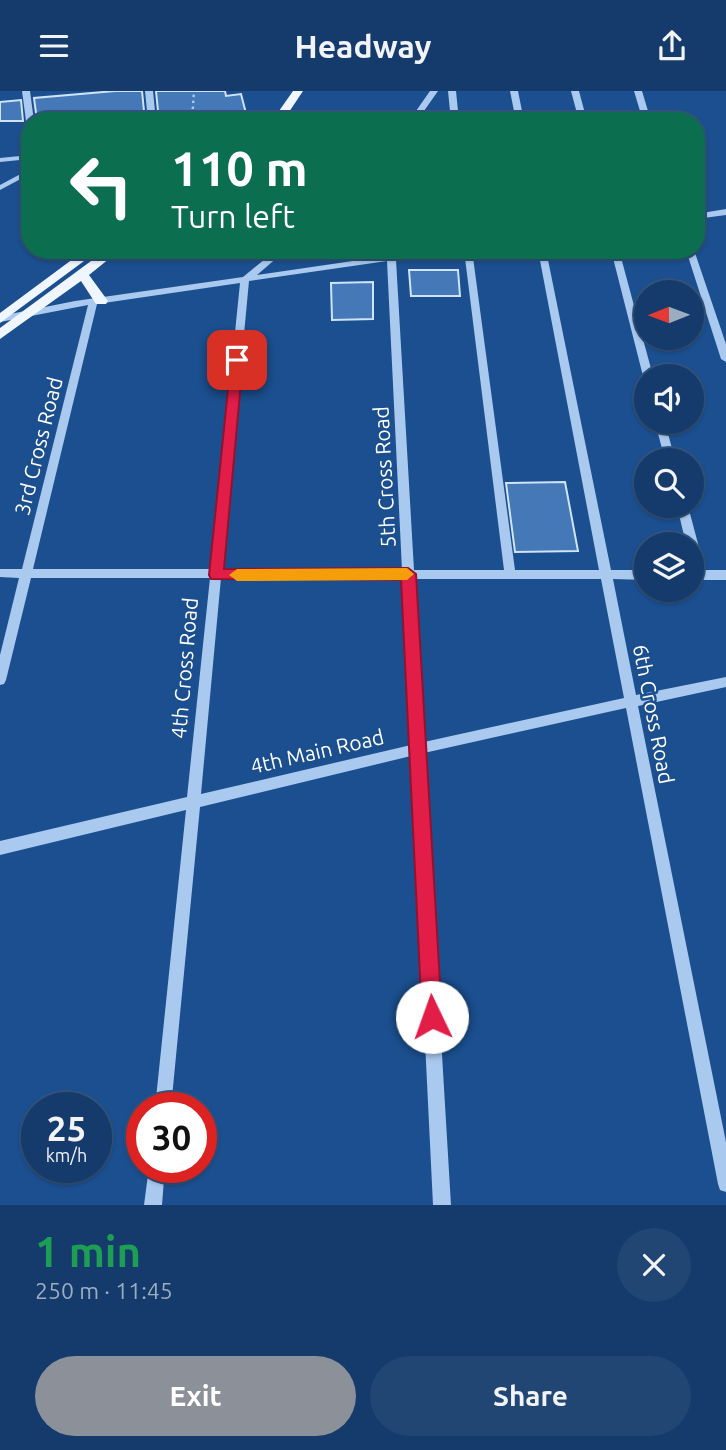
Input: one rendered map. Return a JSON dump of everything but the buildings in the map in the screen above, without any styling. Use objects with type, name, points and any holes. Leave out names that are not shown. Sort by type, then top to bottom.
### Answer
[{"type":"main road","points":[[283,112],[298,91]]},
{"type":"main road","points":[[0,319],[81,259]]},
{"type":"main road","points":[[0,335],[102,259]]},
{"type":"main road","points":[[82,274],[94,288],[97,301]]},
{"type":"street","points":[[26,91],[29,112]]},
{"type":"street","points":[[149,91],[151,112]]},
{"type":"street","points":[[419,112],[434,91]]},
{"type":"street","points":[[452,91],[454,112]]},
{"type":"street","points":[[514,91],[518,112]]},
{"type":"street","points":[[575,91],[581,112]]},
{"type":"street","points":[[638,91],[645,112]]},
{"type":"street","points":[[0,160],[21,158]]},
{"type":"street","points":[[0,188],[21,176]]},
{"type":"street","points":[[705,216],[726,212]]},
{"type":"street","points":[[245,280],[271,259]]},
{"type":"street","points":[[0,319],[55,307],[245,280],[368,259]]},
{"type":"street","name":"5th Cross Road","points":[[391,259],[442,1205]]},
{"type":"street","points":[[469,259],[510,574]]},
{"type":"street","name":"6th Cross Road","points":[[544,259],[726,1184]]},
{"type":"street","points":[[617,259],[645,364]]},
{"type":"street","points":[[693,259],[726,359]]},
{"type":"street","name":"4th Cross Road","points":[[165,1092],[245,280]]},
{"type":"street","name":"3rd Cross Road","points":[[0,680],[97,301]]},
{"type":"street","points":[[0,573],[634,575]]},
{"type":"street","points":[[704,575],[726,575]]},
{"type":"street","name":"4th Main Road","points":[[0,848],[418,749],[726,682]]},
{"type":"street","points":[[153,1205],[155,1183]]},
{"type":"path","points":[[193,112],[194,91]]},
{"type":"slow traffic","points":[[237,575],[407,574]]},
{"type":"route","points":[[237,360],[216,575],[408,574],[432,1017]]}]
